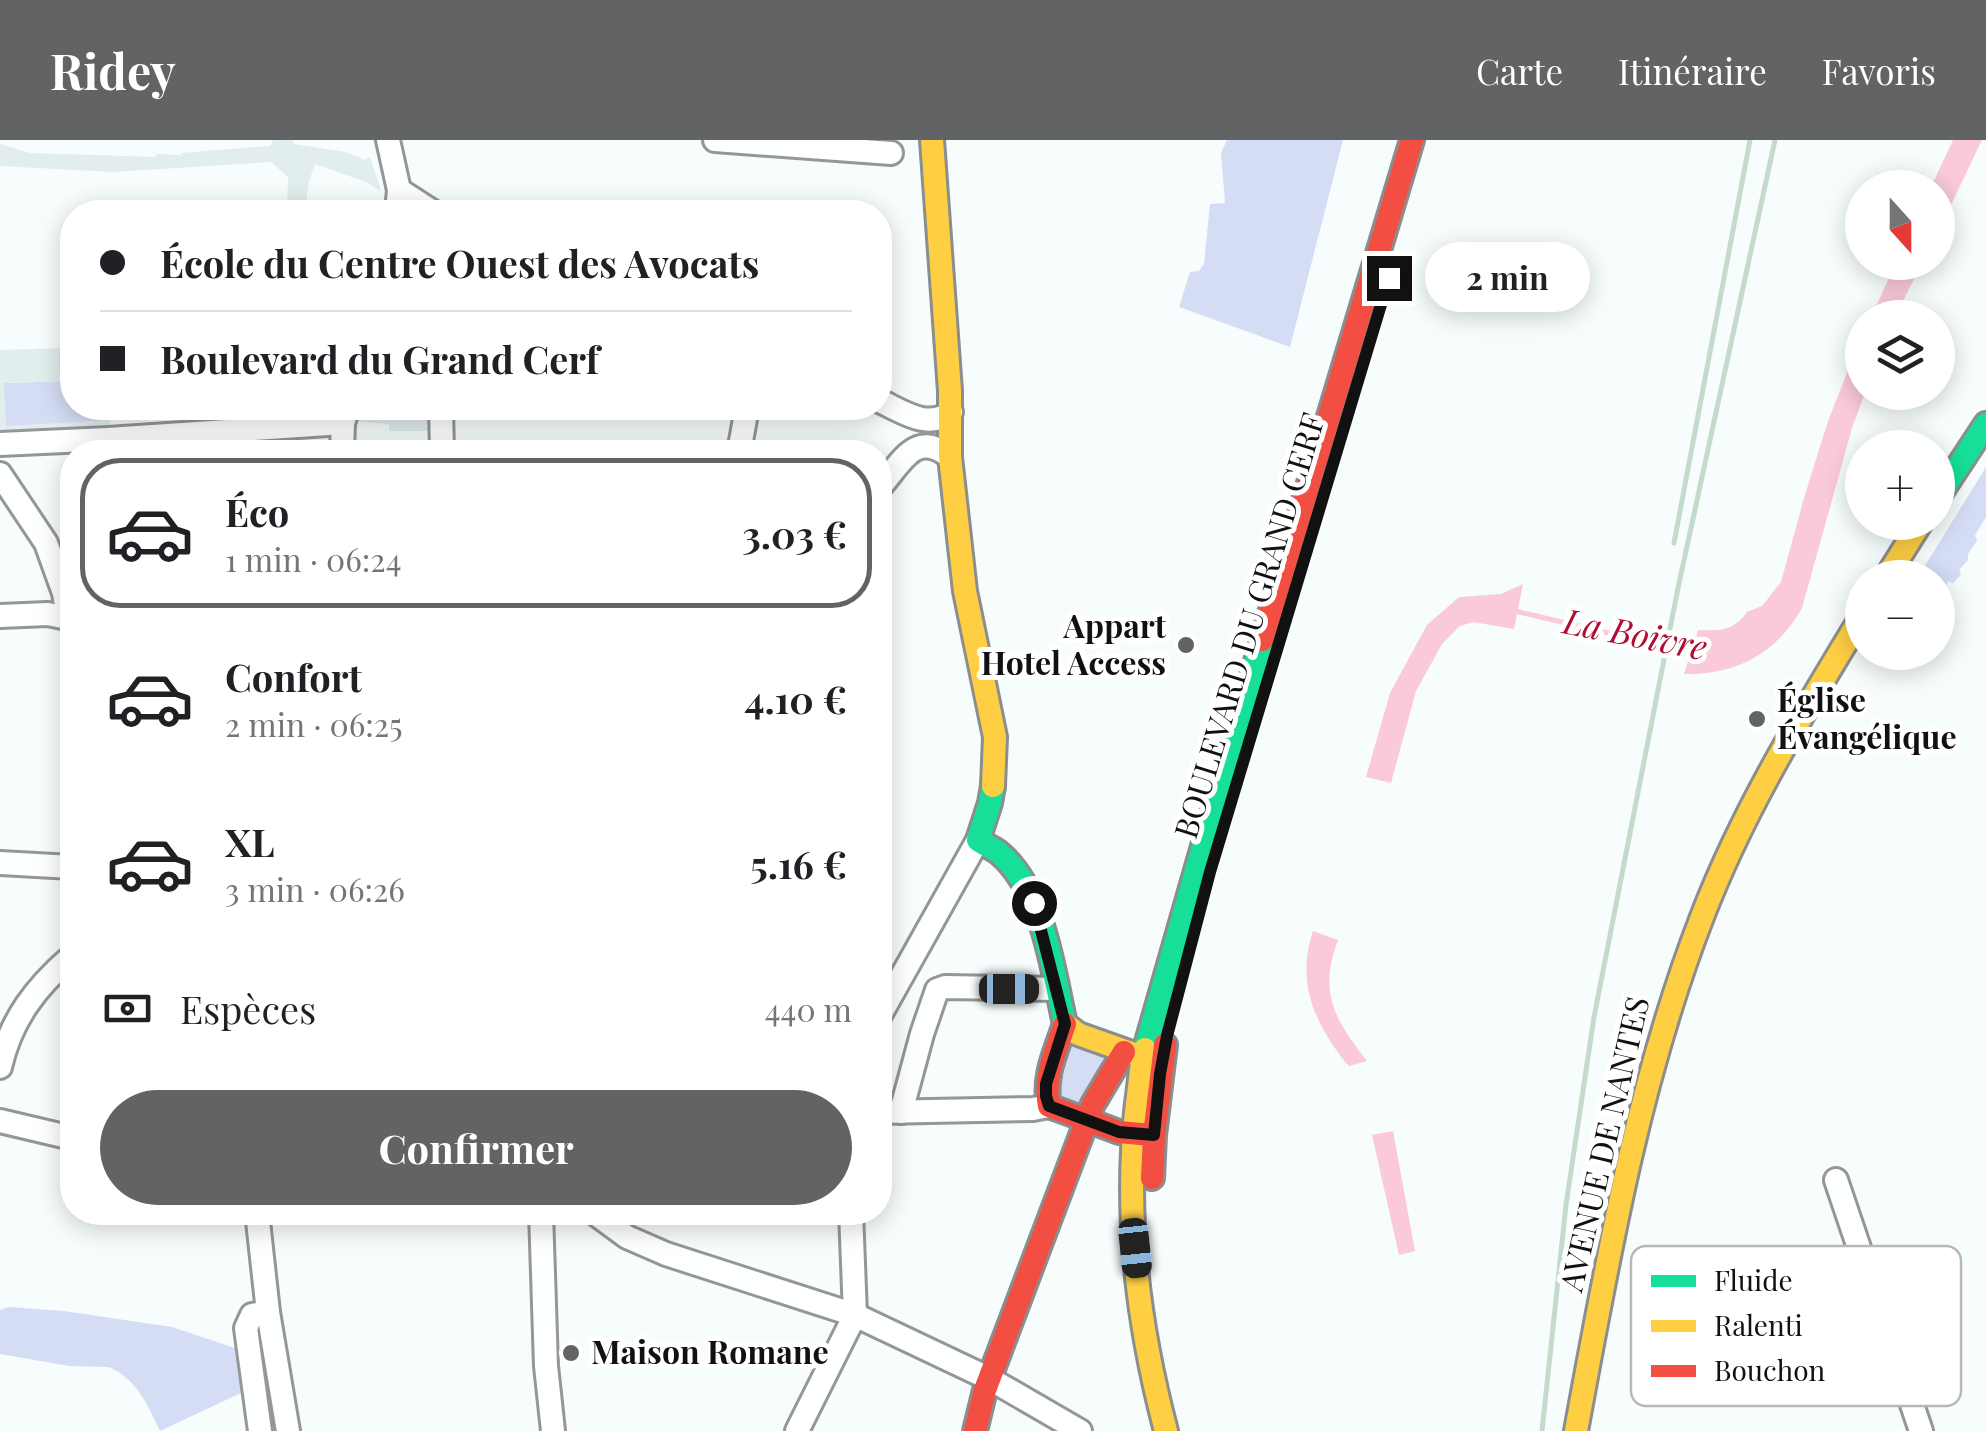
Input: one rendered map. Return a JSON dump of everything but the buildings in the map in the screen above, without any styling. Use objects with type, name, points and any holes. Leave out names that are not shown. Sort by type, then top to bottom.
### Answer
[{"type":"main road","points":[[932,140],[951,412],[950,458],[965,591],[995,738],[990,804],[978,840],[1008,862],[1034,903],[1065,1024],[1046,1084],[1049,1106],[1119,1132],[1144,1134]]},
{"type":"main road","name":"BOULEVARD DU GRAND CERF","points":[[1144,1134],[1143,1056],[1257,656],[1412,140]]},
{"type":"main road","name":"BOULEVARD DU GRAND CERF","points":[[1143,1056],[1210,872],[1429,140]]},
{"type":"main road","points":[[1955,470],[1986,424]]},
{"type":"main road","name":"AVENUE DE NANTES","points":[[1576,1431],[1647,1080],[1684,964],[1703,912],[1760,792],[1845,644]]},
{"type":"main road","points":[[974,1431],[1094,1104],[1143,1056],[1078,1034],[1065,1024]]},
{"type":"main road","points":[[1144,1134],[1132,1190],[1135,1248],[1143,1324],[1166,1431]]},
{"type":"main road","points":[[1144,1134],[1170,1378],[1182,1431]]},
{"type":"street","points":[[388,140],[398,200]]},
{"type":"street","points":[[714,140],[891,153]]},
{"type":"street","points":[[892,407],[928,420],[951,412]]},
{"type":"street","points":[[86,440],[251,420]]},
{"type":"street","points":[[0,444],[60,441]]},
{"type":"street","points":[[892,474],[916,447],[936,448],[950,458]]},
{"type":"street","points":[[0,474],[46,542],[60,582]]},
{"type":"street","points":[[0,616],[60,616]]},
{"type":"street","points":[[892,994],[978,840]]},
{"type":"street","points":[[0,863],[60,866]]},
{"type":"street","points":[[0,1067],[14,1025],[28,1000],[60,967]]},
{"type":"street","points":[[892,1107],[937,990],[1056,989]]},
{"type":"street","points":[[892,1112],[1049,1106]]},
{"type":"street","points":[[0,1120],[60,1135]]},
{"type":"street","points":[[1836,1180],[1858,1246]]},
{"type":"street","points":[[258,1225],[288,1431]]},
{"type":"street","points":[[541,1225],[546,1366],[553,1431]]},
{"type":"street","points":[[611,1225],[627,1237],[666,1254],[855,1315],[990,1379],[1080,1431]]},
{"type":"street","points":[[797,1431],[855,1315],[852,1225]]},
{"type":"street","points":[[260,1431],[247,1325],[252,1315],[268,1312]]},
{"type":"street","points":[[1913,1406],[1921,1431]]},
{"type":"shaded area","points":[[273,140],[292,140],[294,144],[345,152],[365,160],[370,157],[381,191],[315,164],[307,200],[287,200],[288,177],[271,162],[113,172],[0,166],[0,144],[30,153],[156,157],[270,146]]},
{"type":"shaded area","points":[[1227,140],[1343,140],[1290,347],[1179,307],[1190,272],[1199,271],[1204,264],[1210,204],[1225,203],[1221,153]]},
{"type":"shaded area","points":[[1953,140],[1982,140],[1955,196],[1955,170],[1939,170]]},
{"type":"shaded area","points":[[1888,280],[1914,280],[1904,300],[1879,300]]},
{"type":"shaded area","points":[[60,348],[60,381],[4,383],[6,426],[110,420],[108,439],[0,444],[0,350]]},
{"type":"shaded area","name":"La Boivre","points":[[1845,378],[1845,410],[1859,410],[1851,430],[1845,430],[1845,453],[1802,608],[1780,638],[1753,659],[1721,671],[1684,674],[1698,630],[1731,626],[1747,612],[1762,606],[1781,582],[1828,421]]},
{"type":"shaded area","points":[[60,381],[60,420],[111,420],[6,427],[3,383]]},
{"type":"shaded area","points":[[433,420],[433,431],[389,431],[389,424],[351,421]]},
{"type":"shaded area","points":[[1986,467],[1986,517],[1955,581],[1955,560],[1929,560],[1941,540],[1955,540],[1955,517]]},
{"type":"shaded area","name":"La Boivre","points":[[1523,584],[1514,629],[1473,622],[1460,626],[1442,644],[1416,691],[1391,783],[1366,777],[1390,693],[1427,625],[1459,597],[1501,594]]},
{"type":"shaded area","points":[[1313,931],[1338,940],[1330,976],[1333,1005],[1367,1061],[1349,1066],[1317,1016],[1306,968]]},
{"type":"shaded area","points":[[1071,1047],[1104,1056],[1085,1104],[1058,1096]]},
{"type":"shaded area","points":[[1393,1131],[1415,1251],[1399,1255],[1372,1135]]},
{"type":"shaded area","points":[[9,1307],[172,1327],[235,1348],[243,1392],[160,1431],[140,1393],[108,1367],[69,1366],[0,1354],[0,1310]]},
{"type":"waterway","name":"La Boivre","points":[[1515,611],[1694,653]]},
{"type":"railway","points":[[1674,543],[1750,140]]},
{"type":"railway","points":[[1542,1431],[1566,1205],[1594,1017],[1678,588],[1775,140]]},
{"type":"traffic: fast","points":[[1955,471],[1986,424]]},
{"type":"traffic: fast","points":[[1145,1049],[1262,640]]},
{"type":"traffic: fast","points":[[993,786],[978,840],[998,852],[1013,868],[1036,908],[1065,1024]]},
{"type":"traffic: slow","points":[[932,140],[950,391],[950,457],[965,591],[995,737],[993,786]]},
{"type":"traffic: slow","points":[[1897,560],[1910,540]]},
{"type":"traffic: slow","points":[[1576,1431],[1627,1171],[1680,979],[1718,877],[1755,800],[1845,644]]},
{"type":"traffic: slow","points":[[1065,1024],[1078,1034],[1140,1056]]},
{"type":"traffic: slow","points":[[1145,1049],[1133,1144],[1133,1227],[1141,1309],[1166,1431]]},
{"type":"traffic: jam","points":[[1262,640],[1412,140]]},
{"type":"traffic: jam","points":[[1065,1024],[1049,1074],[1049,1106],[1119,1132],[1151,1135]]},
{"type":"traffic: jam","points":[[1152,1178],[1165,1045]]},
{"type":"traffic: jam","points":[[975,1431],[985,1390],[1093,1104],[1124,1052]]},
{"type":"place","name":"Appart Hotel Access","points":[[1186,645]]},
{"type":"place","name":"Église Évangélique","points":[[1757,719]]},
{"type":"place","name":"Maison Romane","points":[[571,1353]]},
{"type":"route","points":[[1034,903],[1065,1024],[1046,1084],[1049,1106],[1119,1132],[1154,1135],[1167,1036],[1210,872],[1389,278]]}]
